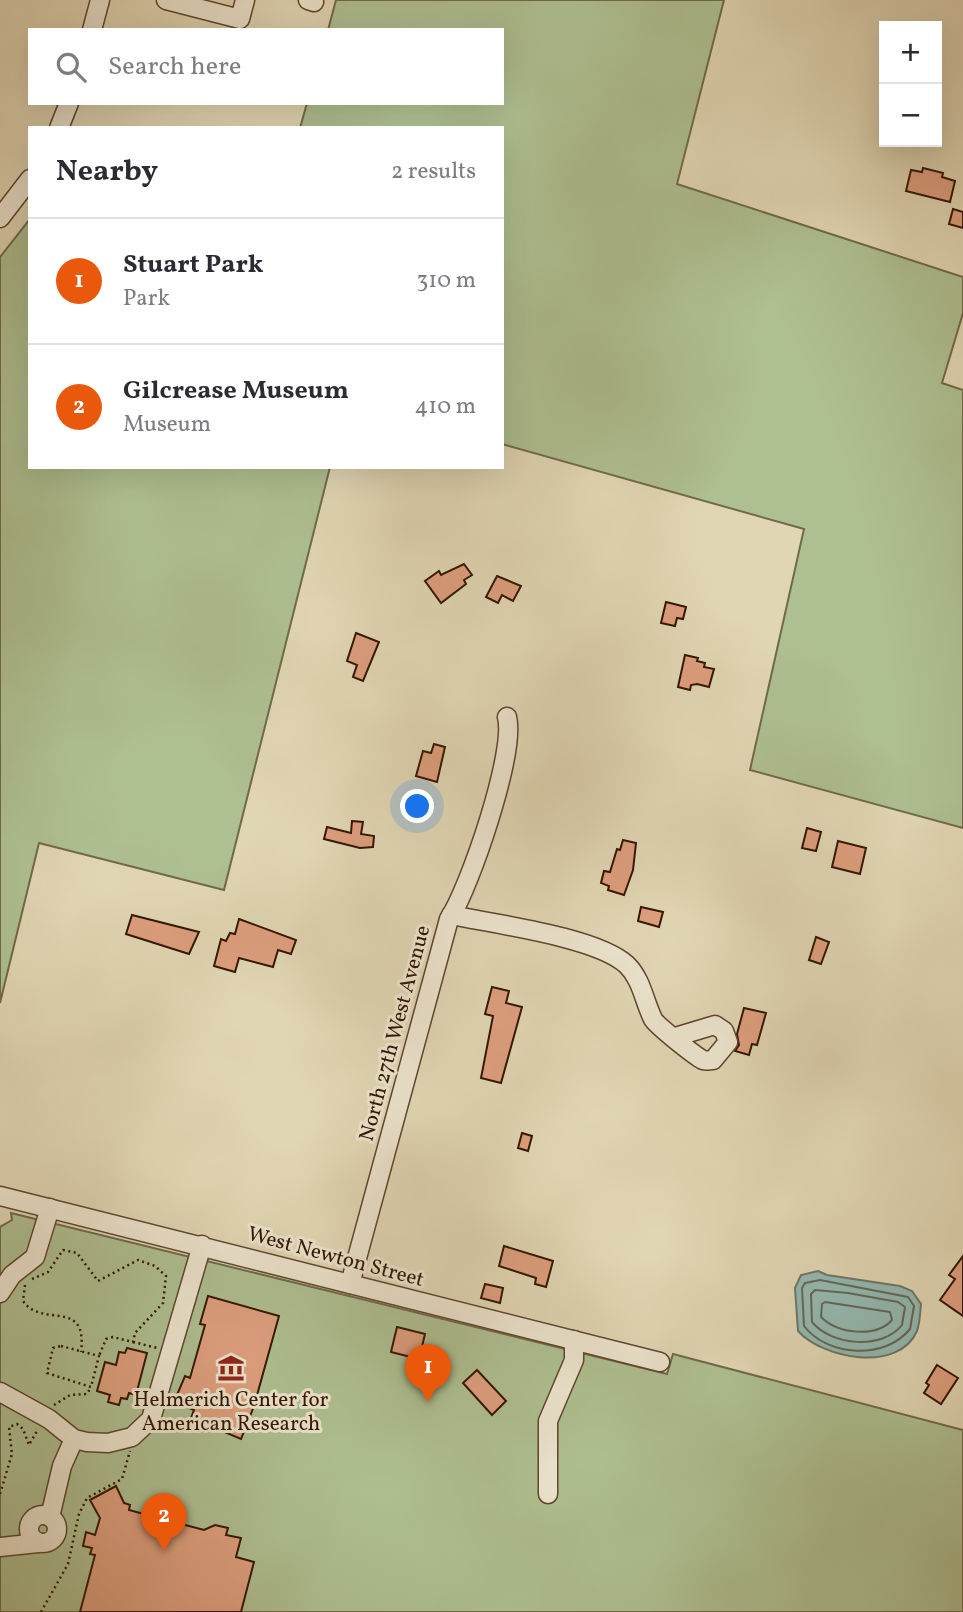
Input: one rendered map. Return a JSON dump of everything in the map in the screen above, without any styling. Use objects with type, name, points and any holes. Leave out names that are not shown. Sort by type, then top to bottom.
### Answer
[{"type":"street","points":[[93,28],[100,0]]},
{"type":"street","points":[[166,0],[240,19],[245,0]]},
{"type":"street","points":[[60,126],[68,105]]},
{"type":"street","points":[[0,218],[28,182]]},
{"type":"street","name":"North 27th West Avenue","points":[[350,1284],[418,1024],[452,915],[471,873],[486,826],[510,729],[507,717]]},
{"type":"street","points":[[452,915],[578,943],[618,958],[630,968],[653,1020],[675,1037]]},
{"type":"street","name":"West Newton Street","points":[[0,1196],[660,1362]]},
{"type":"street","points":[[0,1293],[12,1275],[35,1257],[50,1208]]},
{"type":"street","points":[[0,1392],[44,1416],[74,1439],[108,1443],[132,1437],[151,1419],[202,1245]]},
{"type":"street","points":[[548,1494],[548,1421],[573,1360],[574,1340]]},
{"type":"street","points":[[0,1547],[48,1543],[57,1533],[56,1524],[50,1517],[62,1466],[74,1439]]},
{"type":"path","points":[[81,1352],[83,1339],[72,1318],[63,1314],[42,1315],[29,1310],[23,1301],[27,1280],[48,1272],[63,1250],[77,1253],[98,1281],[138,1260],[155,1266],[166,1276],[163,1303],[135,1333],[133,1342]]},
{"type":"path","points":[[0,1494],[12,1454],[9,1427],[17,1424],[23,1429],[29,1445],[44,1416],[54,1404],[70,1395],[87,1394],[106,1339],[133,1342],[171,1352]]},
{"type":"path","points":[[91,1387],[47,1373],[53,1348],[61,1346],[99,1356]]},
{"type":"path","points":[[41,1612],[68,1564],[79,1514],[87,1497],[122,1479],[130,1451],[137,1441]]},
{"type":"green space","points":[[336,0],[724,0],[677,184],[963,277],[963,313],[942,383],[963,390],[963,828],[750,770],[804,529],[504,445],[504,126],[301,126],[306,105],[504,105],[504,28],[329,28]]},
{"type":"green space","points":[[28,222],[28,469],[329,469],[224,890],[39,843],[0,1003],[0,257]]},
{"type":"green space","points":[[11,1213],[667,1374],[673,1354],[963,1430],[963,1612],[0,1612],[0,1227],[12,1220]]},
{"type":"water","points":[[818,1271],[827,1275],[900,1286],[912,1291],[921,1304],[917,1331],[907,1344],[894,1353],[877,1357],[841,1354],[809,1341],[798,1331],[795,1288],[801,1275]]},
{"type":"building","points":[[923,168],[943,173],[942,177],[955,181],[950,202],[906,191],[911,170],[922,172]]},
{"type":"building","points":[[953,209],[963,212],[963,228],[949,224]]},
{"type":"building","points":[[464,564],[472,575],[464,580],[466,584],[441,603],[425,581],[439,571],[441,575]]},
{"type":"building","points":[[497,576],[521,586],[513,601],[502,595],[498,603],[486,597]]},
{"type":"building","points":[[666,602],[686,607],[683,619],[677,618],[675,626],[661,623]]},
{"type":"building","points":[[356,633],[379,642],[363,681],[353,677],[357,665],[347,661]]},
{"type":"building","points":[[685,655],[698,658],[697,661],[705,663],[704,667],[714,669],[709,687],[697,684],[691,685],[690,690],[678,687]]},
{"type":"building","points":[[434,744],[445,747],[437,782],[416,776],[423,751],[431,753]]},
{"type":"building","points":[[352,821],[363,822],[361,834],[374,836],[373,847],[360,848],[324,839],[327,827],[351,833]]},
{"type":"building","points":[[807,828],[821,832],[816,851],[802,848]]},
{"type":"building","points":[[623,840],[636,843],[633,870],[624,895],[608,890],[609,886],[601,883],[604,871],[610,872],[617,849],[620,850]]},
{"type":"building","points":[[838,841],[866,848],[860,874],[832,867]]},
{"type":"building","points":[[641,907],[663,912],[659,927],[638,921]]},
{"type":"building","points":[[132,915],[199,932],[189,954],[126,934]]},
{"type":"building","points":[[239,919],[296,940],[291,954],[278,950],[273,967],[239,958],[235,972],[214,966],[221,939],[226,941],[230,933],[235,934]]},
{"type":"building","points":[[816,937],[829,942],[821,964],[809,960]]},
{"type":"building","points":[[492,987],[509,991],[506,1003],[522,1007],[501,1083],[481,1078],[493,1016],[485,1014]]},
{"type":"building","points":[[744,1008],[766,1013],[757,1045],[752,1044],[749,1055],[735,1051],[739,1045],[737,1034]]},
{"type":"building","points":[[522,1133],[532,1136],[528,1151],[518,1148]]},
{"type":"building","points":[[504,1246],[553,1261],[546,1287],[535,1284],[536,1278],[499,1266]]},
{"type":"building","points":[[963,1256],[963,1316],[940,1300],[955,1279],[949,1275]]},
{"type":"building","points":[[485,1284],[503,1288],[500,1303],[481,1298]]},
{"type":"building","name":"Helmerich Center for American Research","points":[[208,1296],[279,1316],[254,1406],[241,1439],[191,1418],[194,1410],[174,1402],[185,1376],[190,1378],[205,1325],[200,1324]]},
{"type":"building","points":[[397,1327],[425,1334],[419,1359],[391,1352]]},
{"type":"building","points":[[127,1348],[147,1353],[136,1395],[129,1393],[127,1399],[121,1398],[119,1405],[108,1402],[110,1395],[97,1391],[105,1362],[116,1365],[119,1352],[125,1353]]},
{"type":"building","points":[[937,1365],[958,1378],[941,1404],[924,1393],[929,1385],[926,1383]]},
{"type":"building","points":[[477,1370],[506,1401],[492,1415],[463,1383]]},
{"type":"building","points":[[116,1486],[124,1503],[130,1505],[129,1510],[204,1530],[215,1525],[228,1528],[226,1535],[241,1538],[236,1557],[254,1562],[241,1612],[80,1612],[95,1555],[90,1554],[92,1548],[83,1546],[86,1532],[95,1535],[100,1518],[90,1500]]},
{"type":"place","name":"Helmerich Center for American Research","points":[[231,1368]]},
{"type":"place","name":"Stuart Park","points":[[428,1402]]},
{"type":"place","name":"Gilcrease Museum","points":[[164,1551]]}]
